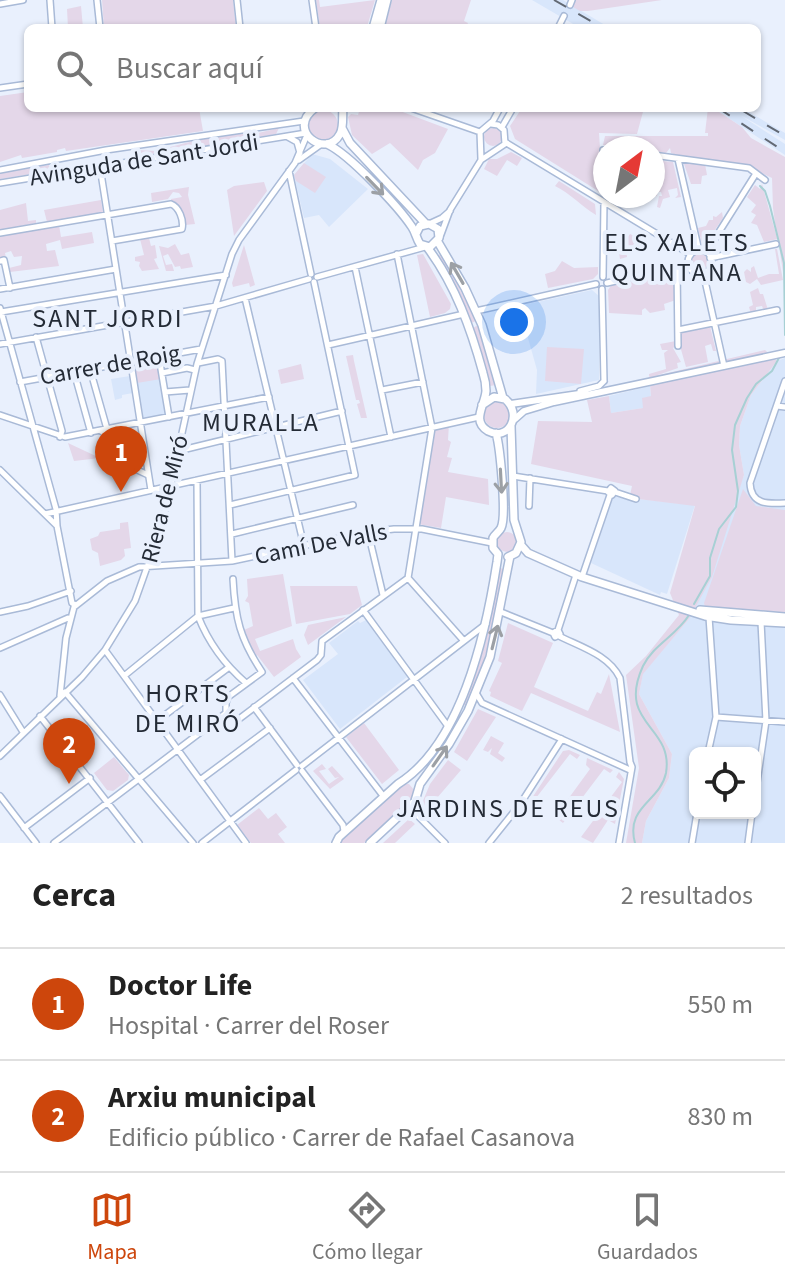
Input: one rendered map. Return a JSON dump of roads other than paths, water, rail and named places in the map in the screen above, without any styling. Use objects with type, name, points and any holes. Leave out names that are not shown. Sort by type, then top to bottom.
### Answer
[{"type":"main road","points":[[374,24],[381,0]]},
{"type":"main road","points":[[381,24],[387,0]]},
{"type":"main road","points":[[312,112],[304,121],[306,134],[341,151],[404,216],[426,247],[464,314],[484,375],[486,389],[479,417],[483,427],[496,433],[500,445],[501,529]]},
{"type":"main road","points":[[340,112],[350,143],[427,224],[438,229],[439,240],[476,311],[503,398]]},
{"type":"main road","points":[[324,144],[338,138],[342,124]]},
{"type":"main road","points":[[416,236],[420,226],[427,224]]},
{"type":"main road","points":[[426,247],[439,240]]},
{"type":"main road","points":[[370,843],[411,809],[419,789],[469,708],[490,657],[516,552],[517,532],[511,404],[503,398],[494,397],[482,405]]},
{"type":"main road","points":[[496,433],[513,423]]},
{"type":"main road","points":[[337,843],[346,828],[400,782],[407,780],[447,725],[466,690],[486,624],[498,554],[492,543],[494,535],[501,529],[517,532]]},
{"type":"main road","points":[[498,554],[528,554],[578,575],[709,617],[712,613],[785,620]]},
{"type":"main road","points":[[679,606],[758,619]]},
{"type":"main road","points":[[407,780],[419,789]]},
{"type":"street","points":[[0,4],[23,0]]},
{"type":"street","points":[[50,0],[52,24]]},
{"type":"street","points":[[97,0],[100,24]]},
{"type":"street","points":[[237,0],[240,24]]},
{"type":"street","points":[[312,0],[315,24]]},
{"type":"street","points":[[560,24],[564,16]]},
{"type":"street","points":[[0,88],[24,85]]},
{"type":"street","points":[[422,112],[480,132]]},
{"type":"street","points":[[480,132],[491,124],[498,112]]},
{"type":"street","points":[[502,127],[511,112]]},
{"type":"street","name":"Avinguda de Sant Jordi","points":[[0,170],[304,121]]},
{"type":"street","points":[[439,240],[450,210],[481,160],[502,148],[505,142],[506,134],[502,127],[491,124]]},
{"type":"street","points":[[480,132],[481,160]]},
{"type":"street","name":"Avinguda de Sant Jordi","points":[[0,183],[306,134]]},
{"type":"street","name":"Riera de Miró","points":[[1,754],[105,650],[128,614],[149,565],[172,486],[190,390],[226,275],[239,240],[295,163],[306,134]]},
{"type":"street","points":[[288,137],[297,142],[300,154]]},
{"type":"street","points":[[505,142],[593,194]]},
{"type":"street","name":"Riera de Miró","points":[[295,163],[324,144]]},
{"type":"street","points":[[480,144],[492,151]]},
{"type":"street","points":[[122,150],[126,157],[122,164]]},
{"type":"street","points":[[102,153],[100,160],[151,490]]},
{"type":"street","points":[[665,157],[749,168],[765,180]]},
{"type":"street","points":[[678,159],[699,251]]},
{"type":"street","points":[[230,505],[355,475],[289,171]]},
{"type":"street","points":[[707,251],[755,175]]},
{"type":"street","points":[[0,233],[171,204],[177,208],[183,222],[182,229],[112,241]]},
{"type":"street","points":[[511,404],[575,393],[599,386],[604,381],[604,208]]},
{"type":"street","points":[[615,208],[690,254]]},
{"type":"street","points":[[427,224],[442,218],[450,210]]},
{"type":"street","points":[[407,251],[416,236]]},
{"type":"street","points":[[710,258],[776,244]]},
{"type":"street","points":[[0,344],[216,306],[426,247]]},
{"type":"street","points":[[690,254],[707,251]]},
{"type":"street","points":[[690,254],[690,264],[695,273],[703,272],[712,267],[707,251]]},
{"type":"street","points":[[226,713],[239,719],[320,658],[322,641],[408,578],[432,428],[397,254]]},
{"type":"street","points":[[2,261],[10,288]]},
{"type":"street","points":[[596,284],[597,279],[690,264]]},
{"type":"street","points":[[355,267],[391,437]]},
{"type":"street","points":[[677,267],[678,346]]},
{"type":"street","points":[[0,289],[116,269]]},
{"type":"street","points":[[703,272],[724,366]]},
{"type":"street","points":[[60,697],[71,615],[76,605],[72,603],[56,512],[0,311],[226,275]]},
{"type":"street","points":[[476,311],[596,284]]},
{"type":"street","points":[[596,284],[602,289]]},
{"type":"street","points":[[221,291],[231,302]]},
{"type":"street","points":[[244,298],[304,546]]},
{"type":"street","points":[[678,330],[777,310]]},
{"type":"street","points":[[328,345],[464,314]]},
{"type":"street","points":[[36,337],[62,431],[60,437]]},
{"type":"street","name":"Carrer de Roig","points":[[20,382],[201,349]]},
{"type":"street","points":[[513,423],[524,411],[534,407],[785,353]]},
{"type":"street","points":[[159,357],[169,417]]},
{"type":"street","points":[[162,373],[196,367],[218,359],[222,361],[232,561]]},
{"type":"street","points":[[90,369],[114,459],[148,475]]},
{"type":"street","points":[[74,372],[91,433]]},
{"type":"street","points":[[604,381],[620,389]]},
{"type":"street","points":[[785,381],[750,483],[753,497],[766,504],[785,503]]},
{"type":"street","points":[[382,390],[423,382]]},
{"type":"street","points":[[165,392],[190,390]]},
{"type":"street","points":[[575,393],[602,393]]},
{"type":"street","points":[[0,415],[60,437],[269,397]]},
{"type":"street","points":[[777,405],[785,406]]},
{"type":"street","points":[[178,451],[342,411]]},
{"type":"street","points":[[45,514],[479,417]]},
{"type":"street","points":[[0,470],[57,526]]},
{"type":"street","points":[[512,476],[636,499]]},
{"type":"street","points":[[529,506],[530,478]]},
{"type":"street","points":[[197,480],[198,616],[205,635],[228,668],[246,683]]},
{"type":"street","points":[[557,633],[611,492]]},
{"type":"street","points":[[232,534],[353,505]]},
{"type":"street","name":"Camí De Valls","points":[[76,605],[107,581],[139,567],[232,561],[368,532],[416,528],[492,543]]},
{"type":"street","points":[[368,532],[383,595]]},
{"type":"street","points":[[408,578],[464,641]]},
{"type":"street","points":[[226,713],[228,697],[262,672],[238,628],[233,579]]},
{"type":"street","points":[[400,584],[417,587]]},
{"type":"street","points":[[0,612],[71,591]]},
{"type":"street","points":[[124,676],[198,616],[234,608]]},
{"type":"street","points":[[363,610],[447,725]]},
{"type":"street","points":[[501,612],[557,633],[609,661],[616,669],[620,678],[630,762],[625,763],[627,769],[619,843]]},
{"type":"street","points":[[0,648],[71,615]]},
{"type":"street","points":[[709,617],[716,717],[709,747]]},
{"type":"street","points":[[758,619],[766,721],[761,755]]},
{"type":"street","points":[[202,843],[486,624]]},
{"type":"street","points":[[464,641],[470,640],[480,648]]},
{"type":"street","points":[[105,650],[246,843]]},
{"type":"street","points":[[157,721],[228,668]]},
{"type":"street","points":[[293,678],[385,797]]},
{"type":"street","points":[[61,682],[138,780],[193,843]]},
{"type":"street","points":[[476,693],[482,703],[627,769]]},
{"type":"street","points":[[0,695],[23,732]]},
{"type":"street","points":[[469,708],[482,703]]},
{"type":"street","points":[[254,707],[346,828]]},
{"type":"street","points":[[54,843],[226,713]]},
{"type":"street","points":[[40,716],[139,843]]},
{"type":"street","points":[[716,717],[785,722]]},
{"type":"street","points":[[200,780],[270,728]]},
{"type":"street","points":[[489,843],[525,798],[562,739]]},
{"type":"street","points":[[24,828],[90,778]]},
{"type":"street","points":[[0,796],[36,843]]},
{"type":"street","points":[[411,809],[445,843]]},
{"type":"street","points":[[692,843],[696,819]]},
{"type":"street","points":[[748,843],[751,819]]},
{"type":"waterway","points":[[760,186],[770,206],[784,263],[785,335]]},
{"type":"waterway","points":[[694,604],[710,576],[710,558],[719,529],[736,507],[738,491],[732,450],[735,425],[756,384],[772,371],[780,356]]},
{"type":"waterway","points":[[635,843],[635,821],[663,783],[666,773],[662,744],[636,701],[637,686],[647,659],[689,615]]},
{"type":"railway","points":[[554,0],[596,24]]},
{"type":"railway","points":[[724,112],[785,152]]},
{"type":"railway","points":[[745,112],[785,136]]},
{"type":"place","name":"Doctor Life","points":[[121,492]]},
{"type":"place","name":"Arxiu municipal","points":[[69,784]]},
{"type":"district","name":"ELS XALETS QUINTANA","points":[[677,257]]},
{"type":"district","name":"SANT JORDI","points":[[108,318]]},
{"type":"district","name":"MURALLA","points":[[261,422]]},
{"type":"district","name":"HORTS DE MIRÓ","points":[[188,708]]},
{"type":"district","name":"JARDINS DE REUS","points":[[508,808]]}]
